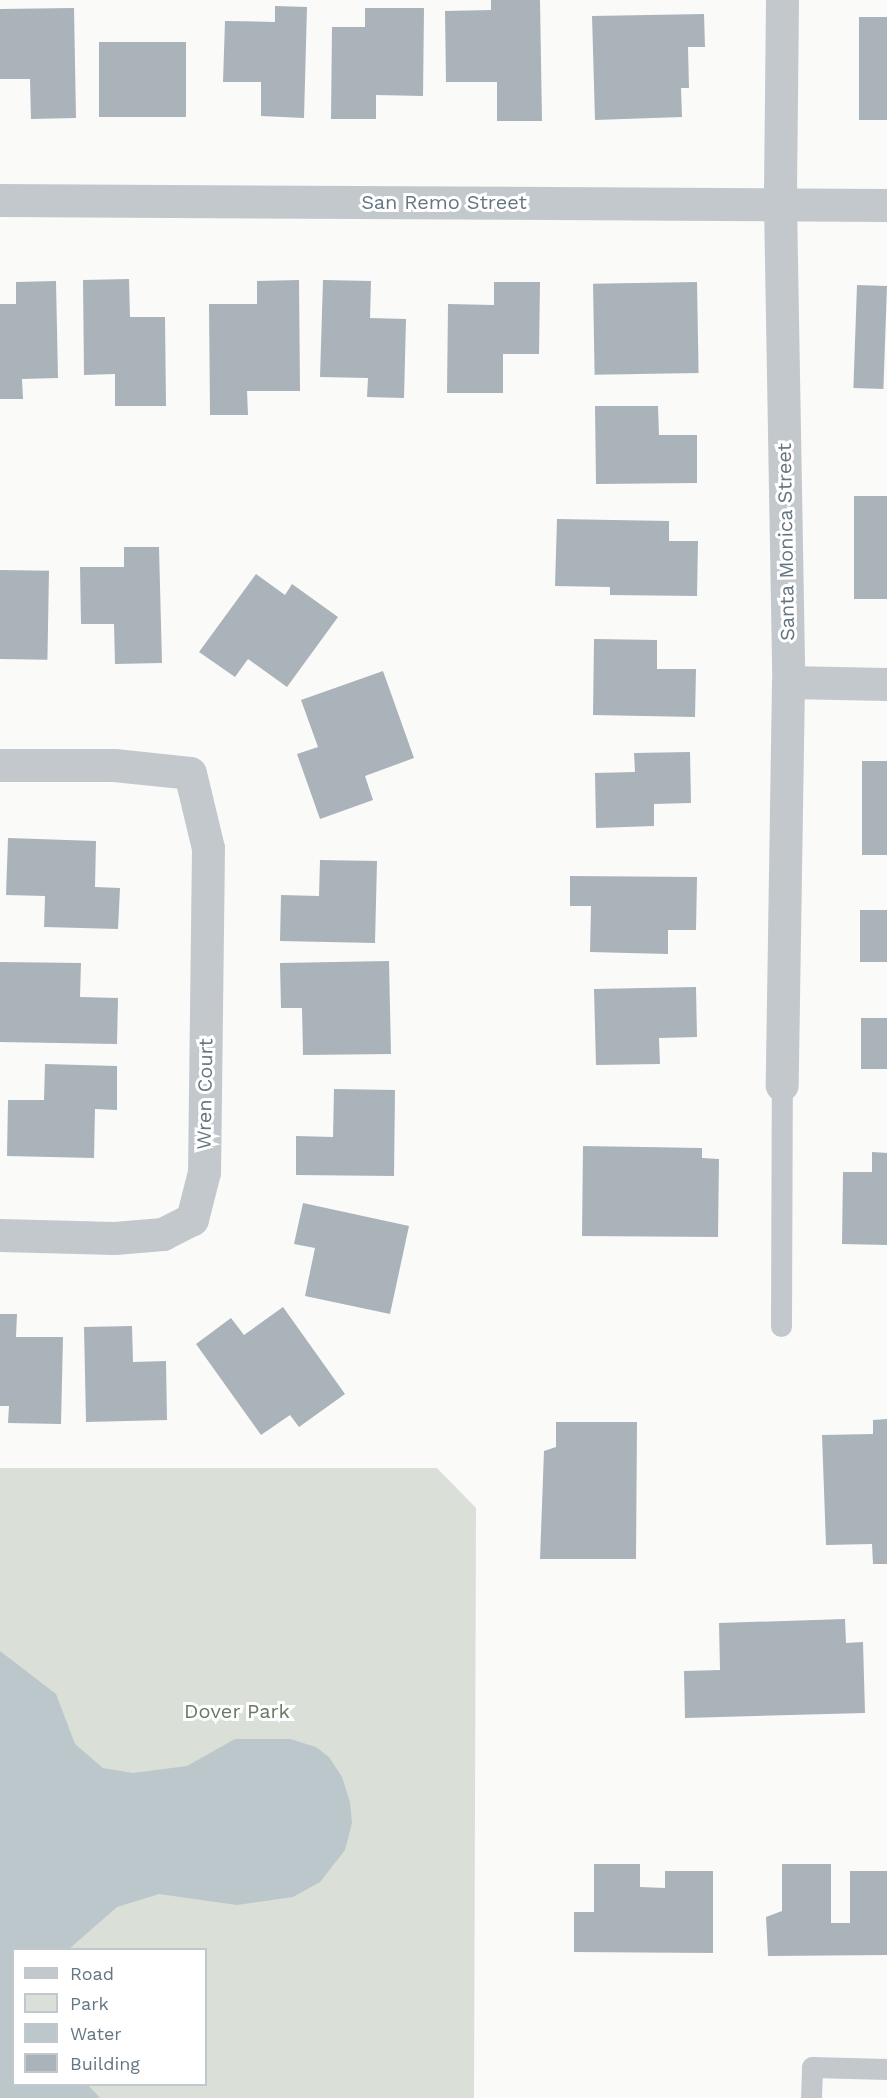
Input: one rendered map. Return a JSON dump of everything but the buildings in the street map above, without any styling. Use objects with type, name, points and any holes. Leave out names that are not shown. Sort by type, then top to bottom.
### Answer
[{"type":"street","name":"Santa Monica Street","points":[[782,0],[780,204],[788,682],[782,1085]]},
{"type":"street","name":"San Remo Street","points":[[0,200],[887,205]]},
{"type":"street","points":[[788,682],[887,684]]},
{"type":"street","name":"Wren Court","points":[[0,765],[114,765],[190,773],[208,848],[204,1172],[192,1219],[163,1234],[114,1238],[0,1235]]},
{"type":"lane","points":[[781,1326],[782,1085]]},
{"type":"lane","points":[[811,2098],[812,2067],[887,2069]]},
{"type":"green space","name":"Dover Park","points":[[0,1468],[437,1468],[476,1508],[474,2098],[0,2098]]},
{"type":"water","points":[[0,1651],[56,1694],[75,1744],[103,1768],[133,1773],[187,1766],[235,1739],[290,1739],[316,1747],[329,1757],[342,1777],[350,1802],[352,1823],[345,1850],[320,1882],[293,1897],[237,1905],[159,1894],[117,1907],[70,1948],[12,1948],[12,2086],[89,2086],[100,2098],[0,2098]]}]
